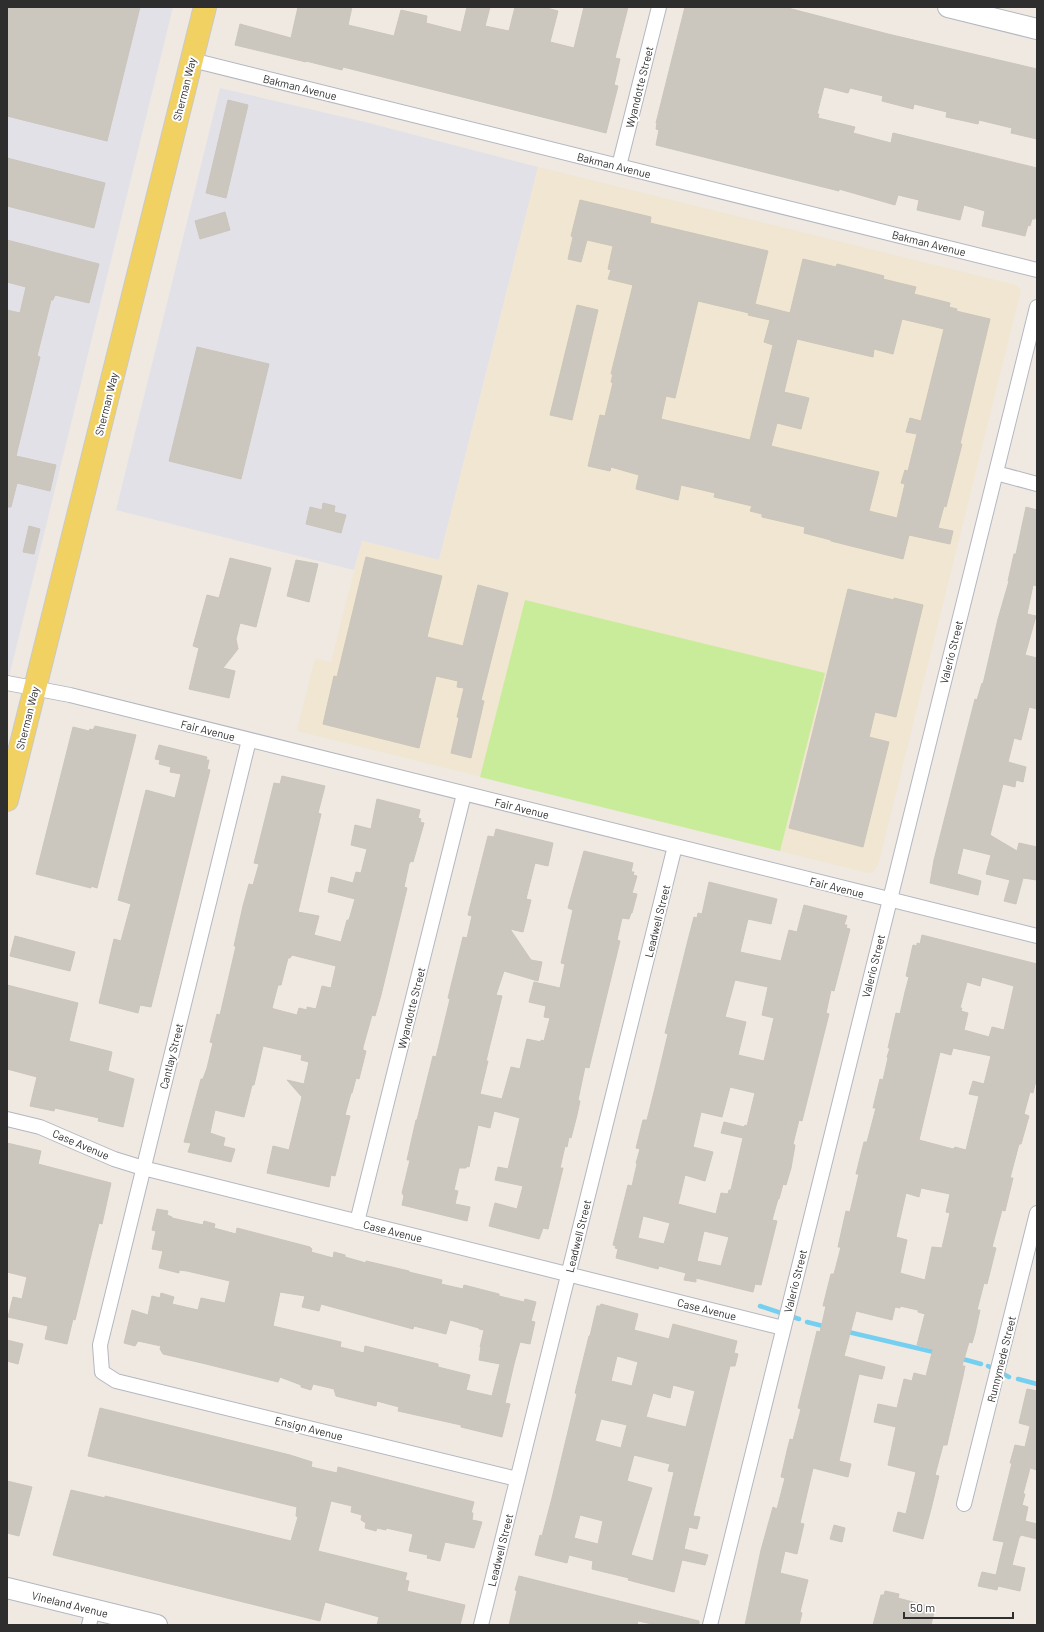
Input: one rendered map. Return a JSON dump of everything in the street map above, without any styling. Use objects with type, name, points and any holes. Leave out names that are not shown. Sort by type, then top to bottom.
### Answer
[{"type":"main road","name":"Sherman Way","points":[[7,800],[205,7]]},
{"type":"main road","points":[[948,7],[1037,29]]},
{"type":"main road","name":"Vineland Avenue","points":[[7,1588],[91,1617],[157,1625]]},
{"type":"street","name":"Wyandotte Street","points":[[619,166],[659,7]]},
{"type":"street","name":"Bakman Avenue","points":[[192,60],[1037,270]]},
{"type":"street","name":"Valerio Street","points":[[710,1625],[1037,308]]},
{"type":"street","points":[[996,473],[1037,484]]},
{"type":"street","name":"Fair Avenue","points":[[7,683],[70,695],[1037,936]]},
{"type":"street","name":"Cantlay Street","points":[[102,1372],[100,1345],[249,740]]},
{"type":"street","name":"Wyandotte Street","points":[[357,1222],[464,794]]},
{"type":"street","name":"Leadwell Street","points":[[481,1625],[675,846]]},
{"type":"street","name":"Case Avenue","points":[[7,1119],[40,1127],[114,1159],[143,1168],[783,1328]]},
{"type":"street","name":"Runnymede Street","points":[[964,1504],[1037,1213]]},
{"type":"street","name":"Ensign Avenue","points":[[102,1372],[116,1381],[517,1479]]},
{"type":"shaded area","points":[[7,7],[173,7],[7,685]]},
{"type":"shaded area","points":[[220,88],[369,123],[538,167],[439,560],[362,541],[354,570],[116,510]]},
{"type":"shaded area","points":[[538,167],[1016,285],[1021,290],[878,865],[873,872],[868,873],[297,731],[315,659],[331,662],[362,541],[439,560]]},
{"type":"green space","points":[[525,600],[825,673],[780,851],[480,777]]},
{"type":"building","points":[[7,7],[140,7],[107,141],[7,116]]},
{"type":"building","points":[[298,7],[352,7],[348,25],[394,36],[401,10],[427,16],[426,23],[461,32],[467,7],[490,7],[485,26],[509,31],[515,7],[543,7],[558,11],[550,42],[574,48],[584,7],[628,7],[615,58],[620,59],[614,85],[618,86],[606,133],[343,67],[342,70],[235,45],[240,24],[291,38]]},
{"type":"building","points":[[685,7],[784,7],[888,34],[1037,69],[1037,139],[1011,133],[1012,128],[979,120],[978,124],[946,117],[947,112],[914,104],[913,109],[882,101],[883,96],[850,88],[848,93],[824,87],[817,114],[819,114],[818,118],[855,127],[853,133],[891,143],[893,133],[1037,168],[1037,209],[1035,219],[1032,219],[1030,226],[1028,225],[1025,236],[982,226],[985,211],[964,205],[960,220],[917,210],[919,200],[898,195],[895,205],[839,189],[839,191],[656,145],[659,130],[656,129],[656,123]]},
{"type":"building","points":[[228,100],[248,105],[226,198],[206,193]]},
{"type":"building","points":[[7,158],[105,183],[94,228],[7,206]]},
{"type":"building","points":[[580,200],[651,217],[650,223],[768,251],[755,304],[790,313],[803,259],[836,267],[837,264],[884,276],[883,279],[916,287],[914,294],[950,303],[949,307],[957,309],[956,311],[990,319],[960,444],[962,444],[946,507],[944,506],[938,528],[953,531],[950,544],[909,535],[903,559],[804,533],[805,527],[762,517],[762,514],[750,511],[752,506],[714,497],[715,493],[681,485],[678,500],[636,489],[639,475],[611,467],[610,471],[588,466],[600,415],[605,416],[613,383],[611,382],[613,374],[611,374],[633,285],[608,279],[611,270],[608,269],[613,246],[587,240],[581,262],[568,259],[573,237],[571,236]],"holes":[[[698,301],[749,313],[748,315],[770,320],[764,342],[773,345],[750,440],[661,419],[666,396],[675,398]],[[902,319],[944,329],[921,421],[910,418],[906,432],[917,434],[908,471],[905,470],[901,483],[905,484],[897,518],[869,511],[879,472],[771,446],[777,423],[801,429],[809,398],[784,392],[797,339],[873,357],[874,349],[893,354]]]},
{"type":"building","points":[[225,212],[230,230],[200,239],[195,221]]},
{"type":"building","points":[[7,240],[99,264],[89,303],[55,295],[53,300],[51,300],[37,356],[40,357],[16,456],[56,465],[50,491],[17,483],[11,507],[7,507],[7,310],[20,313],[26,287],[7,282]]},
{"type":"building","points":[[577,305],[598,310],[572,420],[550,415]]},
{"type":"building","points":[[197,347],[269,364],[241,479],[169,461]]},
{"type":"building","points":[[323,503],[335,506],[334,512],[346,515],[341,533],[306,524],[310,507],[322,510]]},
{"type":"building","points":[[1026,507],[1037,510],[1037,586],[1033,585],[1027,614],[1036,616],[1025,655],[1037,658],[1037,709],[1029,707],[1021,740],[1014,738],[1008,762],[1026,767],[1023,782],[1016,780],[1015,787],[1003,784],[990,835],[1017,851],[1019,843],[1037,847],[1037,880],[1023,878],[1016,904],[1004,901],[1010,880],[986,874],[991,855],[963,848],[957,874],[981,881],[978,895],[930,883],[934,860],[975,699],[977,700],[982,683],[983,684],[998,619],[1009,581],[1014,554],[1016,554]]},
{"type":"building","points":[[29,526],[40,529],[34,554],[23,552]]},
{"type":"building","points":[[366,557],[442,576],[427,637],[463,646],[478,585],[508,593],[481,700],[484,701],[471,758],[451,753],[464,688],[457,687],[458,681],[436,676],[419,748],[323,724],[334,676],[337,677]]},
{"type":"building","points":[[230,558],[271,568],[256,627],[240,623],[236,639],[238,649],[223,668],[235,671],[229,698],[189,689],[199,648],[193,646],[207,595],[219,598]]},
{"type":"building","points":[[296,560],[318,564],[309,602],[287,596]]},
{"type":"building","points":[[848,589],[923,605],[896,717],[875,712],[869,737],[889,742],[863,847],[789,828]]},
{"type":"building","points":[[95,726],[136,735],[97,888],[91,886],[91,888],[36,874],[73,727],[89,731],[90,729],[93,730]]},
{"type":"building","points":[[159,745],[207,757],[206,760],[209,760],[207,769],[210,770],[151,1007],[140,1005],[138,1013],[99,1003],[114,939],[121,941],[131,904],[118,900],[146,790],[175,798],[181,774],[170,772],[171,767],[159,764],[160,760],[155,759]]},
{"type":"building","points":[[282,776],[325,786],[318,813],[321,814],[298,912],[319,916],[314,935],[341,942],[355,899],[328,892],[331,877],[353,883],[356,872],[361,873],[367,849],[351,845],[355,825],[371,829],[377,799],[420,810],[418,818],[421,819],[420,822],[424,823],[413,862],[411,861],[409,864],[404,887],[407,888],[381,995],[375,1016],[372,1015],[363,1047],[363,1050],[366,1051],[359,1079],[356,1078],[345,1115],[350,1116],[335,1176],[331,1175],[329,1187],[267,1173],[273,1146],[289,1150],[302,1097],[287,1080],[304,1084],[309,1062],[301,1060],[302,1055],[263,1046],[254,1085],[252,1085],[244,1117],[215,1110],[210,1133],[225,1138],[223,1146],[235,1149],[231,1162],[188,1152],[191,1143],[184,1142],[201,1079],[203,1079],[207,1068],[213,1043],[210,1042],[217,1014],[220,1015],[236,946],[234,946],[243,906],[249,884],[253,885],[259,864],[254,863],[274,783],[280,784]],"holes":[[[292,955],[336,966],[331,988],[322,986],[316,1009],[307,1007],[307,1010],[299,1008],[297,1015],[272,1008],[278,985],[281,985],[288,958]]]},
{"type":"building","points":[[496,829],[553,843],[548,866],[535,863],[526,899],[531,900],[523,932],[510,929],[531,960],[542,962],[538,981],[504,971],[496,995],[502,996],[486,1061],[488,1061],[480,1094],[502,1099],[511,1067],[520,1069],[527,1039],[541,1042],[541,1040],[544,1041],[550,1018],[544,1017],[546,1006],[529,1002],[534,982],[560,988],[565,964],[561,963],[573,910],[568,908],[584,851],[633,863],[631,872],[634,872],[633,875],[637,876],[632,893],[637,894],[629,919],[622,918],[617,940],[620,941],[589,1068],[585,1067],[578,1100],[580,1101],[571,1138],[569,1137],[567,1147],[565,1146],[560,1168],[563,1168],[548,1229],[543,1228],[539,1239],[489,1226],[495,1203],[517,1209],[523,1186],[495,1180],[498,1167],[508,1169],[520,1118],[494,1111],[490,1128],[478,1125],[469,1167],[459,1168],[454,1190],[458,1191],[455,1204],[470,1207],[467,1221],[402,1205],[404,1196],[402,1193],[410,1160],[407,1160],[416,1120],[433,1056],[436,1057],[450,999],[448,998],[463,937],[467,938],[472,916],[468,915],[488,836],[494,837]]},
{"type":"building","points":[[709,882],[777,899],[771,924],[748,919],[740,952],[781,961],[789,930],[797,932],[804,905],[847,916],[844,925],[847,925],[846,928],[850,929],[834,991],[831,990],[826,1013],[829,1014],[802,1121],[799,1120],[793,1144],[795,1145],[791,1168],[786,1185],[783,1184],[772,1220],[777,1221],[761,1285],[755,1284],[753,1292],[696,1278],[696,1282],[684,1280],[686,1273],[659,1266],[658,1269],[616,1258],[618,1249],[613,1245],[628,1185],[632,1186],[640,1149],[636,1148],[643,1120],[647,1120],[668,1034],[665,1033],[694,917],[697,918],[698,913],[702,914]],"holes":[[[735,980],[768,987],[762,1015],[774,1018],[764,1061],[738,1055],[746,1022],[725,1017]],[[730,1087],[755,1093],[747,1126],[745,1125],[744,1127],[724,1122],[721,1133],[743,1138],[731,1190],[729,1190],[728,1194],[721,1193],[716,1214],[678,1204],[685,1175],[705,1181],[713,1152],[693,1147],[701,1112],[722,1117]],[[643,1216],[670,1223],[664,1244],[638,1238]],[[704,1231],[729,1237],[721,1266],[697,1261]]]},
{"type":"building","points":[[922,935],[1037,964],[1037,1084],[1035,1084],[1033,1093],[1030,1092],[1024,1114],[1029,1116],[1021,1144],[1019,1144],[1010,1178],[1013,1178],[1005,1211],[1002,1210],[992,1247],[996,1248],[987,1284],[984,1283],[977,1310],[980,1310],[975,1333],[972,1343],[969,1342],[962,1366],[965,1366],[947,1445],[943,1445],[935,1475],[939,1476],[931,1509],[923,1539],[893,1531],[898,1512],[906,1514],[916,1472],[888,1465],[896,1427],[874,1422],[878,1404],[897,1408],[904,1379],[912,1381],[914,1373],[926,1376],[933,1349],[917,1345],[925,1314],[918,1312],[918,1310],[900,1306],[900,1308],[895,1307],[892,1320],[856,1311],[844,1356],[885,1367],[882,1379],[859,1374],[839,1461],[851,1464],[848,1477],[813,1468],[800,1523],[804,1524],[797,1554],[785,1551],[780,1573],[808,1580],[800,1612],[802,1613],[799,1625],[745,1625],[761,1550],[773,1507],[777,1509],[785,1478],[781,1477],[787,1451],[790,1439],[793,1440],[801,1409],[798,1408],[817,1331],[820,1332],[826,1306],[823,1306],[831,1274],[834,1274],[841,1247],[838,1247],[846,1211],[850,1212],[859,1174],[856,1174],[864,1142],[867,1142],[876,1108],[873,1108],[880,1079],[883,1080],[896,1013],[900,1014],[909,977],[906,976],[913,945],[917,946],[917,943],[920,944]],"holes":[[[982,977],[1014,986],[1004,1030],[992,1027],[989,1037],[964,1030],[968,1013],[961,1011],[962,1008],[960,1008],[967,982],[980,986]],[[953,1048],[991,1056],[984,1084],[973,1081],[969,1094],[979,1096],[966,1150],[955,1147],[953,1149],[919,1140],[940,1052],[951,1055]],[[921,1188],[950,1194],[946,1212],[950,1213],[942,1248],[932,1247],[925,1280],[900,1273],[907,1240],[896,1237],[906,1193],[919,1197]]]},
{"type":"building","points":[[15,936],[75,952],[70,971],[10,956]]},
{"type":"building","points":[[7,985],[78,1003],[69,1041],[112,1052],[108,1071],[134,1079],[123,1127],[98,1121],[99,1118],[55,1108],[54,1111],[30,1106],[37,1077],[7,1069]]},
{"type":"building","points":[[7,1143],[41,1151],[38,1164],[111,1183],[102,1224],[99,1223],[75,1320],[73,1319],[67,1344],[45,1339],[48,1326],[8,1317],[13,1297],[22,1299],[27,1277],[7,1272]]},
{"type":"building","points":[[157,1209],[168,1211],[167,1215],[172,1218],[203,1225],[204,1221],[215,1224],[214,1228],[236,1234],[237,1228],[310,1247],[312,1249],[311,1252],[333,1258],[334,1252],[366,1263],[366,1261],[442,1280],[441,1284],[463,1289],[464,1285],[524,1302],[525,1299],[536,1302],[531,1321],[535,1322],[530,1344],[520,1342],[514,1364],[505,1403],[510,1404],[502,1437],[461,1427],[461,1425],[398,1411],[399,1407],[377,1401],[376,1406],[336,1396],[334,1389],[313,1384],[311,1390],[280,1377],[278,1382],[163,1354],[160,1349],[161,1346],[138,1341],[135,1346],[124,1343],[132,1310],[148,1315],[152,1296],[160,1298],[161,1293],[174,1297],[172,1304],[198,1310],[201,1298],[225,1303],[230,1281],[187,1271],[179,1270],[179,1273],[159,1268],[163,1251],[152,1249],[156,1231],[152,1230]],"holes":[[[280,1292],[305,1296],[302,1307],[319,1311],[321,1304],[413,1329],[414,1326],[446,1334],[450,1320],[484,1330],[479,1360],[500,1364],[492,1396],[466,1390],[470,1375],[438,1367],[438,1364],[365,1346],[364,1353],[340,1347],[341,1342],[273,1326]]]},
{"type":"building","points":[[601,1304],[638,1314],[634,1330],[669,1339],[673,1324],[737,1341],[734,1353],[738,1354],[735,1366],[730,1366],[693,1516],[700,1517],[697,1529],[689,1527],[684,1549],[708,1555],[705,1565],[682,1560],[674,1592],[628,1580],[629,1578],[592,1569],[593,1561],[569,1555],[567,1563],[535,1555],[540,1535],[542,1536],[552,1498],[577,1394],[575,1393],[589,1336],[597,1306],[600,1306]],"holes":[[[617,1356],[638,1362],[632,1386],[611,1381]],[[673,1385],[695,1391],[686,1427],[646,1417],[653,1393],[670,1398]],[[601,1419],[627,1425],[621,1448],[595,1441]],[[634,1455],[670,1464],[668,1471],[674,1472],[653,1561],[631,1555],[652,1488],[627,1481]],[[580,1515],[603,1521],[598,1544],[574,1538]]]},
{"type":"building","points":[[7,1340],[23,1344],[18,1364],[7,1361]]},
{"type":"building","points":[[1027,1389],[1037,1391],[1037,1470],[1030,1468],[1023,1494],[1025,1494],[1022,1505],[1028,1507],[1025,1521],[1037,1524],[1037,1539],[1021,1535],[1019,1538],[1012,1565],[1025,1568],[1020,1591],[998,1586],[997,1590],[978,1586],[982,1572],[996,1575],[1004,1542],[993,1540],[1012,1463],[1010,1463],[1015,1445],[1025,1447],[1030,1426],[1019,1423]]},
{"type":"building","points":[[100,1408],[290,1455],[312,1462],[311,1467],[337,1473],[338,1467],[474,1502],[471,1513],[473,1513],[472,1520],[482,1522],[474,1548],[445,1542],[440,1561],[427,1558],[428,1555],[409,1551],[413,1534],[386,1528],[386,1530],[377,1528],[376,1531],[365,1528],[366,1523],[361,1520],[362,1515],[351,1512],[352,1506],[331,1501],[318,1551],[407,1573],[405,1580],[409,1581],[407,1591],[465,1605],[460,1625],[377,1625],[379,1617],[325,1602],[320,1621],[53,1555],[71,1490],[105,1498],[105,1496],[291,1541],[298,1517],[296,1516],[297,1507],[88,1456]]},
{"type":"building","points":[[7,1481],[32,1487],[19,1536],[7,1533]]},
{"type":"building","points":[[834,1525],[845,1528],[842,1542],[830,1539]]},
{"type":"building","points":[[519,1576],[699,1621],[699,1625],[657,1625],[638,1621],[637,1625],[509,1625]]},
{"type":"building","points":[[885,1591],[899,1594],[898,1598],[935,1608],[931,1625],[873,1625],[881,1595],[884,1595]]},
{"type":"waterway","points":[[760,1306],[799,1319]]},
{"type":"waterway","points":[[807,1322],[827,1327]]},
{"type":"waterway","points":[[844,1331],[938,1353]]},
{"type":"waterway","points":[[959,1358],[981,1364]]},
{"type":"waterway","points":[[988,1366],[1009,1377]]},
{"type":"waterway","points":[[1018,1379],[1037,1384]]}]
